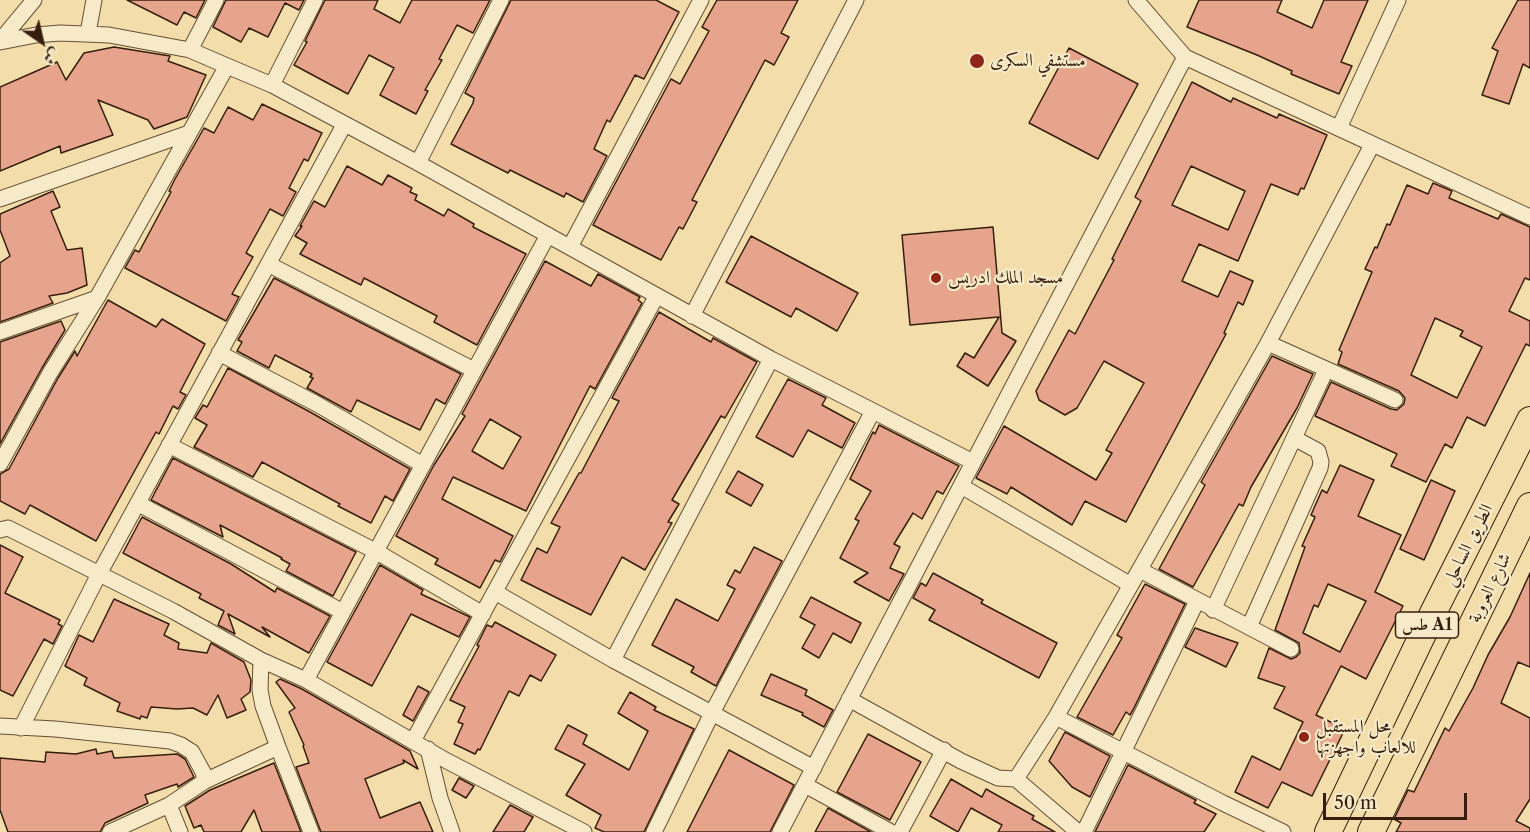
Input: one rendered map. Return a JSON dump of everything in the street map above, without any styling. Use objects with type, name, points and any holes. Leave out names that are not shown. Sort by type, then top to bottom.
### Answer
[{"type":"highway","name":"الطريق الساحلي","points":[[1328,832],[1433,613],[1530,420]]},
{"type":"highway","name":"شارع العروبة","points":[[1371,832],[1530,506]]},
{"type":"highway","points":[[1433,613],[1470,630]]},
{"type":"street","points":[[0,41],[34,0]]},
{"type":"street","points":[[88,33],[94,0]]},
{"type":"street","points":[[190,50],[216,0]]},
{"type":"street","points":[[272,85],[315,0]]},
{"type":"street","points":[[418,163],[501,0]]},
{"type":"street","points":[[570,247],[701,0]]},
{"type":"street","points":[[692,316],[856,0]]},
{"type":"street","points":[[1136,0],[1185,57],[1530,217]]},
{"type":"street","points":[[1339,129],[1398,0]]},
{"type":"street","points":[[0,41],[36,35],[88,33],[109,35],[190,50],[272,85],[418,163],[771,359],[973,462]]},
{"type":"street","points":[[780,832],[1185,57]]},
{"type":"street","points":[[0,464],[50,373],[97,298],[227,66]]},
{"type":"street","points":[[21,728],[99,574],[344,125]]},
{"type":"street","points":[[0,199],[189,134]]},
{"type":"street","points":[[1016,779],[1056,717],[1268,343],[1372,145]]},
{"type":"street","points":[[306,680],[548,235]]},
{"type":"street","points":[[268,264],[474,370]]},
{"type":"street","points":[[413,741],[656,297]]},
{"type":"street","points":[[0,332],[97,298]]},
{"type":"street","points":[[1268,343],[1395,400]]},
{"type":"street","points":[[219,353],[315,403],[423,465]]},
{"type":"street","points":[[613,660],[771,359]]},
{"type":"street","points":[[1213,610],[1326,370]]},
{"type":"street","points":[[654,832],[712,713],[873,411]]},
{"type":"street","points":[[1249,627],[1320,468],[1318,451],[1294,438]]},
{"type":"street","points":[[169,445],[376,552],[483,614]]},
{"type":"street","points":[[961,486],[1131,585]]},
{"type":"street","points":[[139,504],[343,612]]},
{"type":"street","points":[[0,530],[8,528],[173,611],[261,660],[306,680],[413,741],[584,832]]},
{"type":"street","points":[[1140,570],[1291,649]]},
{"type":"street","points":[[495,592],[613,660],[814,768]]},
{"type":"street","points":[[1084,832],[1197,601]]},
{"type":"street","points":[[261,660],[260,690],[263,706],[312,832]]},
{"type":"street","points":[[849,699],[961,761],[992,775],[1005,779],[1016,779],[1078,832]]},
{"type":"street","points":[[1056,717],[1283,832]]},
{"type":"street","points":[[0,726],[170,741],[192,752],[203,772],[205,781]]},
{"type":"street","points":[[110,832],[169,805],[205,781],[278,747]]},
{"type":"street","points":[[428,749],[440,798],[452,832]]},
{"type":"street","points":[[900,832],[944,750]]},
{"type":"street","points":[[805,785],[891,832]]},
{"type":"street","points":[[169,805],[180,832]]},
{"type":"building","points":[[127,0],[205,0],[196,18],[184,12],[177,25]]},
{"type":"building","points":[[226,0],[304,0],[299,10],[285,3],[268,37],[249,28],[241,42],[213,27]]},
{"type":"building","points":[[325,0],[378,0],[374,9],[400,23],[412,0],[490,0],[473,33],[457,25],[439,59],[442,60],[425,90],[428,91],[416,114],[380,95],[394,68],[369,55],[348,94],[294,65],[307,42],[305,41]]},
{"type":"building","points":[[511,0],[656,0],[679,12],[644,79],[635,75],[610,122],[607,120],[594,149],[607,156],[583,202],[566,193],[564,197],[510,170],[508,173],[451,144],[473,103],[474,98],[465,93]]},
{"type":"building","points":[[717,0],[798,0],[781,33],[789,37],[774,65],[765,60],[692,200],[697,202],[683,229],[679,227],[661,260],[593,225],[671,79],[680,84],[709,31],[702,27]]},
{"type":"building","points":[[1199,0],[1282,0],[1277,12],[1312,28],[1324,0],[1368,0],[1341,62],[1352,66],[1339,94],[1291,74],[1292,71],[1257,55],[1187,27]]},
{"type":"building","points":[[1518,0],[1530,0],[1530,68],[1523,64],[1509,104],[1482,95],[1498,51],[1492,48]]},
{"type":"building","points":[[114,47],[170,56],[168,61],[206,75],[187,117],[154,129],[148,120],[98,100],[113,135],[61,153],[60,146],[0,171],[0,87],[57,62],[66,80],[84,53]]},
{"type":"building","points":[[1069,48],[1138,84],[1098,159],[1029,123]]},
{"type":"building","points":[[1192,82],[1231,102],[1233,98],[1277,118],[1279,114],[1327,135],[1304,189],[1301,188],[1298,195],[1271,184],[1238,261],[1199,244],[1182,281],[1218,297],[1230,271],[1253,281],[1243,305],[1238,302],[1224,333],[1226,334],[1126,522],[1085,501],[1072,525],[1011,487],[1007,494],[976,478],[1004,426],[1096,480],[1112,453],[1106,450],[1144,383],[1104,361],[1077,408],[1065,415],[1039,400],[1036,391],[1069,330],[1075,334],[1114,260],[1112,259],[1141,201],[1135,197]],"holes":[[[1191,166],[1245,191],[1228,230],[1172,205]]]},
{"type":"building","points":[[262,104],[322,133],[308,161],[304,159],[289,188],[296,192],[283,216],[270,209],[246,253],[253,257],[232,294],[239,297],[226,321],[125,268],[135,250],[139,252],[171,192],[169,191],[175,179],[204,128],[214,133],[228,107],[253,120]]},
{"type":"building","points":[[347,166],[382,185],[388,175],[412,188],[410,192],[417,195],[415,200],[444,216],[448,209],[474,224],[473,227],[526,254],[477,345],[434,322],[437,316],[364,278],[361,285],[300,254],[307,243],[295,236],[302,226],[300,226],[314,201],[325,207]]},
{"type":"building","points":[[1433,183],[1452,191],[1449,198],[1498,219],[1501,214],[1530,227],[1530,280],[1525,278],[1509,311],[1530,321],[1530,346],[1526,344],[1485,426],[1467,417],[1452,448],[1445,444],[1426,482],[1391,466],[1397,454],[1315,416],[1331,382],[1391,409],[1397,410],[1404,404],[1405,398],[1399,391],[1338,364],[1342,352],[1339,350],[1372,272],[1365,269],[1387,224],[1390,225],[1407,185],[1428,194]],"holes":[[[1435,318],[1463,331],[1460,336],[1482,347],[1457,398],[1411,375]]]},
{"type":"building","points":[[53,191],[60,207],[51,211],[67,250],[82,248],[87,285],[67,293],[49,296],[53,303],[0,322],[0,263],[10,256],[0,230],[0,214]]},
{"type":"building","points":[[993,227],[1002,333],[1016,341],[988,386],[957,366],[965,353],[974,358],[999,317],[910,325],[902,235]]},
{"type":"building","points":[[751,236],[858,293],[837,331],[796,308],[791,317],[726,282]]},
{"type":"building","points":[[545,261],[591,286],[598,274],[640,297],[638,300],[642,303],[595,389],[590,386],[526,511],[453,477],[442,499],[513,536],[500,562],[495,560],[480,588],[435,564],[438,559],[396,536],[434,465],[465,416],[462,414]],"holes":[[[490,419],[521,437],[503,469],[472,451]]]},
{"type":"building","points":[[274,278],[461,374],[445,404],[436,399],[420,430],[357,400],[351,412],[307,388],[313,378],[310,377],[312,374],[275,355],[269,368],[237,351],[242,342],[238,340]]},
{"type":"building","points":[[108,300],[156,327],[162,319],[205,344],[180,392],[186,395],[178,409],[173,406],[159,434],[156,432],[96,541],[30,505],[25,514],[0,501],[0,474],[9,469],[58,378],[75,351],[77,356]]},
{"type":"building","points":[[659,312],[711,342],[713,338],[757,362],[725,418],[721,416],[672,500],[679,504],[668,522],[672,523],[645,570],[622,557],[591,615],[521,580],[537,548],[547,553],[560,527],[551,523],[581,473],[619,401],[612,398]]},
{"type":"building","points":[[61,321],[65,330],[0,444],[0,342]]},
{"type":"building","points":[[1272,356],[1313,374],[1297,408],[1251,487],[1243,506],[1239,504],[1193,587],[1159,569],[1205,485],[1201,482]]},
{"type":"building","points":[[228,368],[410,469],[393,501],[385,496],[371,523],[262,462],[253,477],[194,447],[207,425],[195,418],[203,405],[207,407]]},
{"type":"building","points":[[788,379],[826,398],[822,405],[855,423],[842,448],[808,430],[793,457],[756,437]]},
{"type":"building","points":[[879,425],[959,466],[943,494],[937,491],[922,519],[913,513],[894,544],[900,547],[890,568],[904,574],[889,601],[854,582],[868,573],[840,558],[859,521],[855,519],[871,491],[850,479],[873,432],[875,434]]},
{"type":"building","points":[[173,458],[356,552],[333,596],[286,571],[290,564],[282,558],[220,525],[223,537],[151,500]]},
{"type":"building","points":[[1340,465],[1374,480],[1358,516],[1401,535],[1375,592],[1403,606],[1366,679],[1341,666],[1316,715],[1345,729],[1312,796],[1282,782],[1268,808],[1235,792],[1252,756],[1280,770],[1303,722],[1274,708],[1285,687],[1258,678],[1269,648],[1291,659],[1300,653],[1299,643],[1275,630],[1305,547],[1302,546],[1315,517],[1311,515],[1322,490],[1327,493]],"holes":[[[1328,584],[1366,601],[1340,652],[1303,633],[1314,605],[1318,607]]]},
{"type":"building","points":[[738,471],[763,485],[751,506],[726,492]]},
{"type":"building","points":[[1431,480],[1455,491],[1424,560],[1400,549]]},
{"type":"building","points":[[142,517],[231,564],[275,592],[277,588],[330,616],[309,653],[262,627],[270,637],[228,614],[235,634],[218,625],[224,611],[199,598],[201,594],[123,553]]},
{"type":"building","points":[[0,545],[23,557],[5,593],[60,620],[58,624],[62,626],[53,644],[44,639],[13,696],[0,690]]},
{"type":"building","points":[[754,547],[782,561],[716,686],[691,672],[694,667],[652,645],[676,599],[718,621],[735,589],[727,585],[735,570],[740,573]]},
{"type":"building","points":[[380,565],[423,590],[421,594],[470,617],[459,637],[411,614],[372,686],[327,662]]},
{"type":"building","points":[[933,573],[983,600],[981,603],[1057,643],[1039,678],[929,620],[935,610],[913,598],[921,583],[926,586]]},
{"type":"building","points":[[1530,573],[1530,667],[1518,662],[1501,703],[1530,718],[1530,799],[1516,821],[1530,828],[1530,832],[1396,832],[1401,823],[1394,819],[1408,790],[1414,792],[1445,728],[1449,731],[1510,617]]},
{"type":"building","points":[[1145,584],[1185,604],[1133,710],[1130,715],[1126,712],[1113,735],[1077,717],[1122,638],[1117,635]]},
{"type":"building","points":[[811,597],[861,623],[851,643],[833,633],[819,658],[802,648],[815,625],[800,617]]},
{"type":"building","points":[[114,599],[169,624],[164,635],[179,643],[178,649],[207,653],[211,643],[244,662],[251,680],[250,692],[241,699],[246,710],[227,718],[218,695],[207,715],[193,708],[151,707],[147,718],[141,716],[140,719],[117,711],[120,703],[84,685],[87,678],[65,666],[79,635],[93,642]]},
{"type":"building","points":[[495,622],[556,655],[541,681],[530,675],[519,696],[509,691],[480,750],[478,749],[475,754],[454,744],[463,724],[458,722],[465,707],[450,700],[479,646],[477,645],[487,625],[492,627]]},
{"type":"building","points":[[1195,628],[1238,643],[1226,667],[1185,647]]},
{"type":"building","points":[[771,674],[807,690],[805,695],[833,710],[824,727],[802,715],[803,713],[761,695]]},
{"type":"building","points":[[280,679],[302,689],[410,751],[418,769],[403,760],[404,763],[365,779],[380,818],[420,802],[433,832],[321,832],[296,767],[309,763],[304,745],[289,712],[295,708],[276,682]]},
{"type":"building","points":[[418,686],[429,692],[413,721],[403,715]]},
{"type":"building","points":[[630,692],[656,707],[654,710],[694,729],[644,832],[604,832],[595,828],[601,815],[566,795],[585,764],[555,749],[568,725],[587,735],[583,744],[629,770],[648,731],[618,713]]},
{"type":"building","points":[[1065,732],[1110,756],[1090,797],[1072,787],[1049,761]]},
{"type":"building","points":[[868,734],[921,762],[890,820],[837,792]]},
{"type":"building","points":[[96,749],[97,754],[112,751],[114,758],[177,754],[185,759],[194,777],[178,787],[177,784],[145,795],[148,803],[105,823],[100,832],[8,832],[0,810],[0,758],[45,762],[46,752],[76,754]]},
{"type":"building","points":[[729,750],[794,785],[770,832],[687,832]]},
{"type":"building","points":[[274,763],[301,832],[262,832],[254,810],[241,832],[204,832],[201,825],[194,828],[185,806],[210,790]]},
{"type":"building","points":[[1128,765],[1196,800],[1194,803],[1216,814],[1204,832],[1095,832]]},
{"type":"building","points":[[459,778],[474,786],[466,798],[452,790]]},
{"type":"building","points":[[951,779],[982,797],[986,789],[1034,816],[1032,819],[1055,832],[998,832],[1002,825],[971,808],[958,832],[930,816]]},
{"type":"building","points":[[510,805],[533,817],[524,832],[493,832]]},
{"type":"building","points":[[828,808],[871,832],[815,832]]},
{"type":"place","name":"مستشفي السكرى","points":[[977,61]]},
{"type":"place","name":"مسجد الملك ادريس","points":[[936,278]]},
{"type":"place","name":"محل المستقبل للالعاب واجهزتها","points":[[1304,737]]}]
